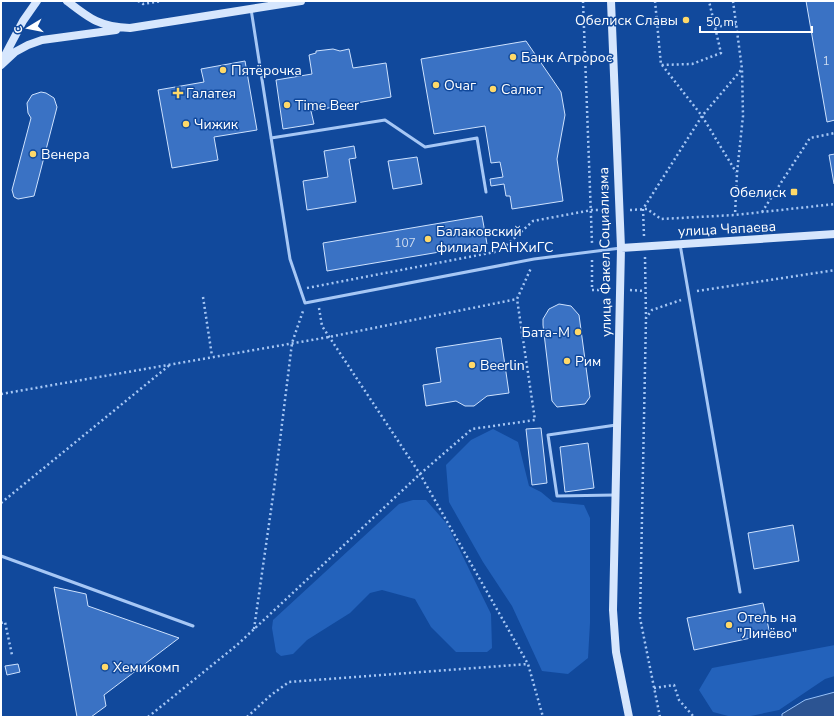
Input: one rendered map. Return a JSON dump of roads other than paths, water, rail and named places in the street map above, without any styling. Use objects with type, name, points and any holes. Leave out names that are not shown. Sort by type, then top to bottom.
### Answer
[{"type":"main road","points":[[1,64],[23,21],[37,1]]},
{"type":"main road","points":[[67,1],[87,17],[102,24],[115,28],[130,28]]},
{"type":"main road","points":[[1,64],[15,52],[42,40],[130,28],[301,1]]},
{"type":"main road","name":"улица Факел Социализма","points":[[611,1],[621,248],[617,495],[613,610],[616,652],[629,717]]},
{"type":"main road","name":"улица Чапаева","points":[[621,248],[835,234]]},
{"type":"lane","points":[[251,9],[290,259],[305,303],[534,260],[621,248]]},
{"type":"lane","points":[[271,138],[385,120],[425,147],[477,138],[486,192]]},
{"type":"lane","points":[[680,244],[740,592]]},
{"type":"lane","points":[[617,495],[557,496],[548,435],[618,424]]},
{"type":"lane","points":[[1,556],[193,626]]},
{"type":"place","name":"Обелиск Славы","points":[[686,20]]},
{"type":"place","name":"Банк Агророс","points":[[513,57]]},
{"type":"place","name":"Пятёрочка","points":[[223,70]]},
{"type":"place","name":"Очаг","points":[[436,85]]},
{"type":"place","name":"Салют","points":[[493,89]]},
{"type":"place","name":"Галатея","points":[[178,93]]},
{"type":"place","name":"Time Beer","points":[[287,105]]},
{"type":"place","name":"Чижик","points":[[186,124]]},
{"type":"place","name":"Венера","points":[[33,154]]},
{"type":"place","name":"Обелиск","points":[[794,192]]},
{"type":"place","name":"Балаковский филиал РАНХиГС","points":[[428,239]]},
{"type":"place","name":"Бата-М","points":[[578,332]]},
{"type":"place","name":"Рим","points":[[567,361]]},
{"type":"place","name":"Beerlin","points":[[472,365]]},
{"type":"place","name":"Отель на \"Линёво\"","points":[[729,625]]},
{"type":"place","name":"Хемикомп","points":[[105,667]]}]
